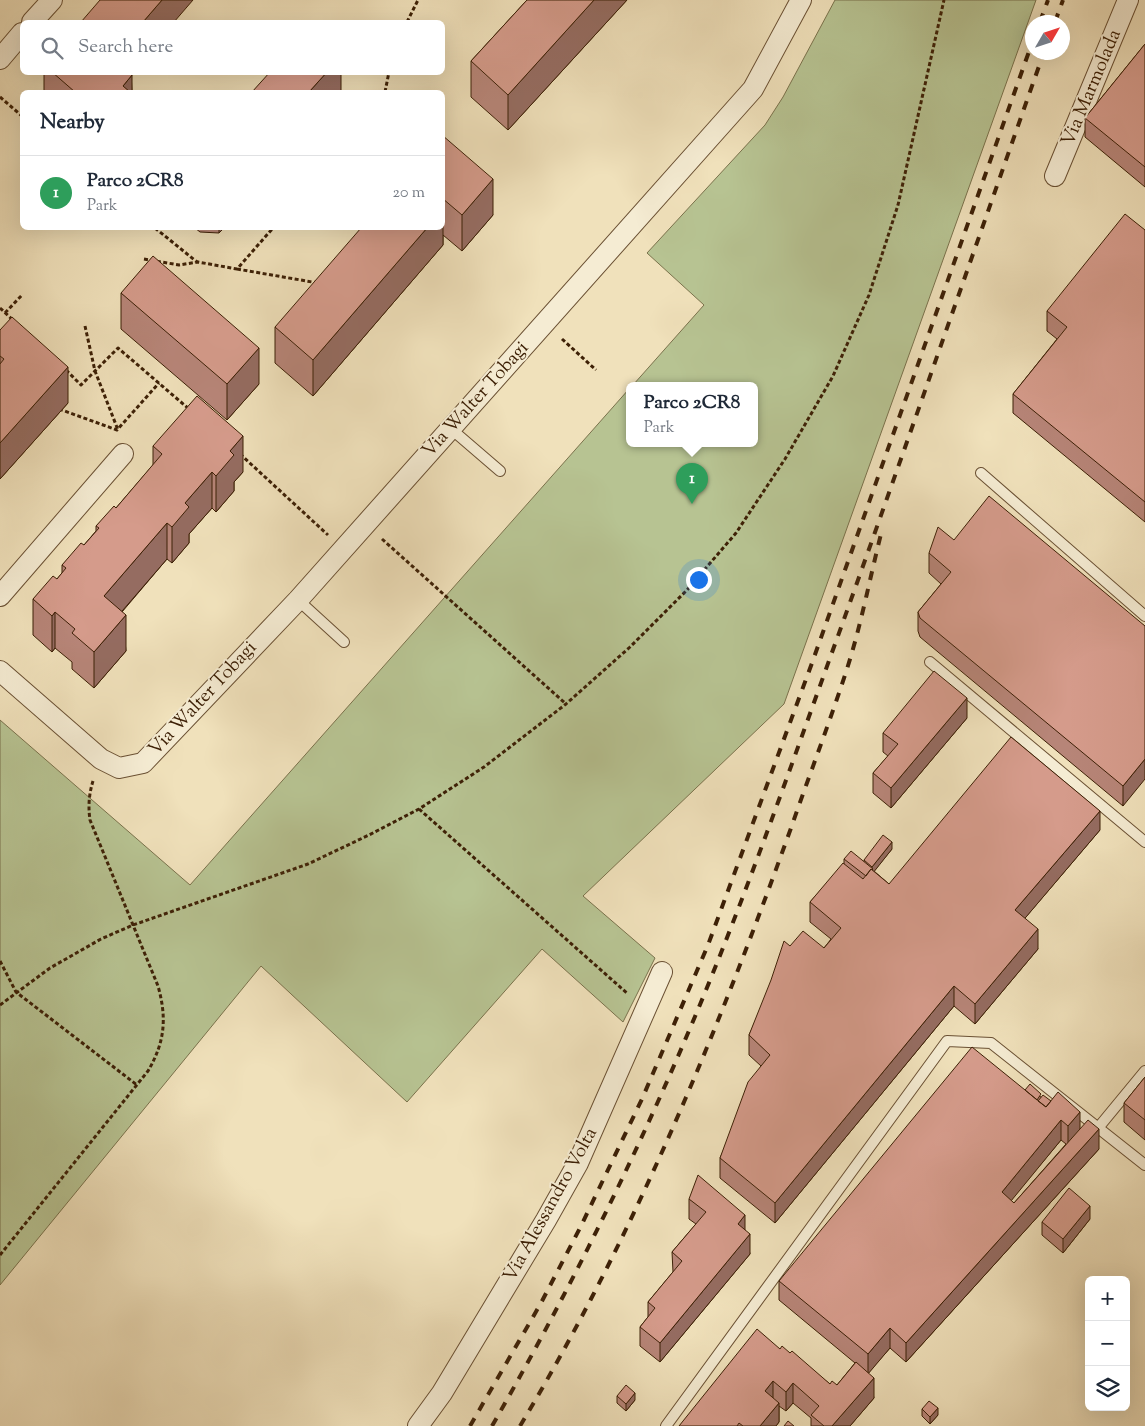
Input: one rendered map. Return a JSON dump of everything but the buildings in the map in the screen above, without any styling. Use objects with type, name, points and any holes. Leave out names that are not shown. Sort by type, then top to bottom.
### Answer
[{"type":"street","points":[[34,20],[52,0]]},
{"type":"street","name":"Via Walter Tobagi","points":[[110,764],[142,763],[298,600],[753,89],[801,0]]},
{"type":"street","name":"Via Marmolada","points":[[1055,176],[1128,0]]},
{"type":"street","points":[[0,59],[20,35]]},
{"type":"street","points":[[0,596],[123,454]]},
{"type":"street","points":[[0,671],[110,764]]},
{"type":"street","name":"Via Alessandro Volta","points":[[418,1426],[442,1393],[546,1220],[573,1171],[662,972]]},
{"type":"lane","points":[[450,428],[500,471]]},
{"type":"lane","points":[[981,473],[1145,616]]},
{"type":"lane","points":[[298,600],[344,642]]},
{"type":"lane","points":[[930,662],[1145,842]]},
{"type":"lane","points":[[666,1426],[948,1040],[991,1043],[1145,1165]]},
{"type":"lane","points":[[1098,1128],[1145,1072]]},
{"type":"path","points":[[408,20],[418,0]]},
{"type":"path","points":[[0,1005],[73,953],[133,925],[308,864],[370,835],[419,809],[484,767],[566,704],[630,647],[687,590],[736,533],[785,459],[834,376],[869,295],[898,205],[944,0]]},
{"type":"path","points":[[385,90],[388,75]]},
{"type":"path","points":[[0,97],[20,114]]},
{"type":"path","points":[[157,230],[198,262]]},
{"type":"path","points":[[237,269],[271,230]]},
{"type":"path","points":[[144,259],[179,265],[198,262],[324,284]]},
{"type":"path","points":[[5,312],[22,296]]},
{"type":"path","points":[[0,308],[19,326]]},
{"type":"path","points":[[545,323],[596,370]]},
{"type":"path","points":[[85,326],[95,371],[117,430]]},
{"type":"path","points":[[61,365],[82,384],[118,348],[195,414]]},
{"type":"path","points":[[117,430],[159,383]]},
{"type":"path","points":[[54,404],[61,410],[117,430],[132,443],[123,454]]},
{"type":"path","points":[[238,452],[343,548]]},
{"type":"path","points":[[365,523],[566,704]]},
{"type":"path","points":[[0,1255],[148,1071],[157,1055],[162,1037],[164,1020],[163,1002],[158,986],[90,820],[88,809],[90,790],[110,764]]},
{"type":"path","points":[[419,809],[646,1009]]},
{"type":"path","points":[[0,961],[16,992],[137,1085]]},
{"type":"green space","points":[[835,0],[1036,0],[1031,15],[1025,15],[1025,31],[784,704],[583,896],[655,958],[623,1022],[542,949],[407,1102],[261,966],[0,1285],[0,720],[190,885],[626,392],[626,447],[758,447],[758,382],[636,382],[704,305],[647,253],[765,125],[783,97]]},
{"type":"railway","points":[[1043,15],[1048,0]]},
{"type":"railway","points":[[1058,15],[1063,0]]},
{"type":"railway","points":[[470,1426],[541,1303],[581,1226],[642,1099],[708,945],[812,663],[1026,60]]},
{"type":"railway","points":[[492,1426],[598,1229],[669,1077],[712,976],[770,825],[843,622],[1041,60]]},
{"type":"railway","points":[[520,1426],[600,1282],[636,1208],[703,1058],[763,905],[839,692],[856,637],[882,530]]},
{"type":"place","name":"Parco 2CR8","points":[[692,504]]}]
